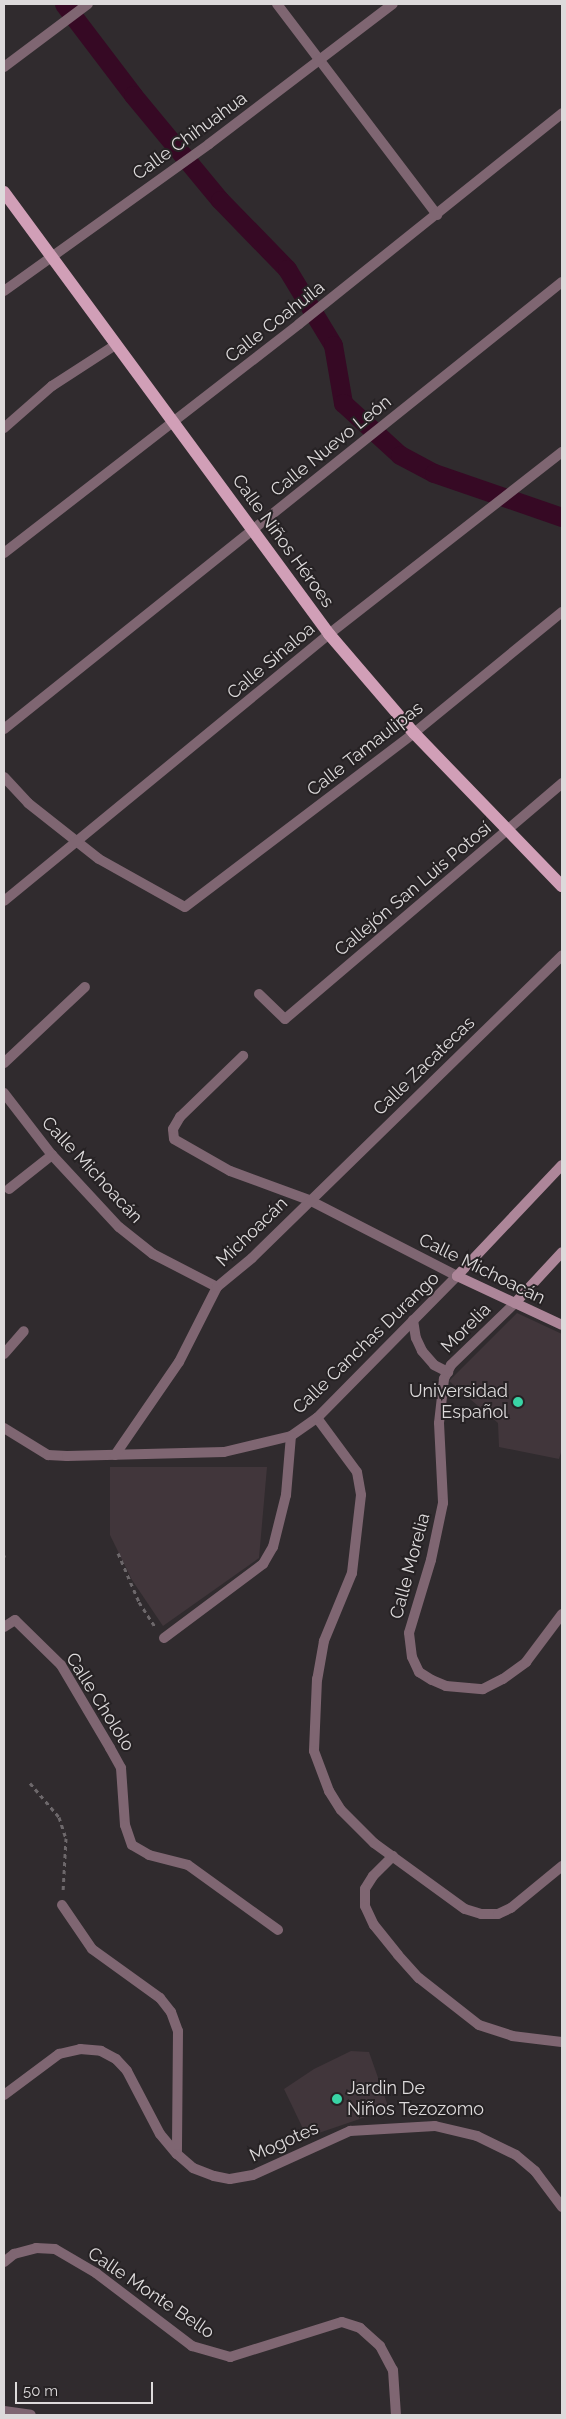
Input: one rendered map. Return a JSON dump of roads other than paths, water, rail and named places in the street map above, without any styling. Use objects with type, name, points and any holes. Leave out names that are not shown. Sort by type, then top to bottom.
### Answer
[{"type":"main road","name":"Calle Niños Héroes","points":[[4,192],[329,634],[414,733],[506,832],[562,886]]},
{"type":"street","points":[[4,67],[88,4]]},
{"type":"street","points":[[277,4],[437,215]]},
{"type":"street","name":"Calle Chihuahua","points":[[4,291],[209,144],[393,4]]},
{"type":"street","name":"Calle Coahuila","points":[[4,553],[172,420],[299,324],[562,113]]},
{"type":"street","name":"Calle Nuevo León","points":[[4,729],[254,531],[397,412],[562,282]]},
{"type":"street","points":[[4,428],[52,386],[117,344]]},
{"type":"street","name":"Calle Sinaloa","points":[[4,901],[329,634],[562,452]]},
{"type":"street","name":"Calle Tamaulipas","points":[[78,842],[99,858],[185,907],[414,733],[562,612]]},
{"type":"street","points":[[4,777],[28,803],[78,842]]},
{"type":"street","name":"Callejón San Luis Potosí","points":[[259,994],[285,1020],[562,783]]},
{"type":"street","name":"Calle Zacatecas","points":[[309,1200],[562,955]]},
{"type":"street","points":[[4,1063],[85,986]]},
{"type":"street","name":"Calle Michoacán","points":[[243,1056],[180,1116],[174,1129],[174,1139],[230,1171],[309,1200],[457,1276],[562,1325]]},
{"type":"street","name":"Calle Michoacán","points":[[4,1093],[52,1155],[119,1227],[153,1254],[217,1287]]},
{"type":"street","points":[[10,1189],[52,1155]]},
{"type":"street","name":"Calle Canchas Durango","points":[[4,1428],[48,1455],[224,1452],[291,1436],[317,1418],[457,1276],[562,1165]]},
{"type":"street","name":"Michoacán","points":[[217,1287],[252,1258],[309,1200]]},
{"type":"street","points":[[515,1303],[562,1252]]},
{"type":"street","points":[[115,1455],[179,1362],[217,1287]]},
{"type":"street","name":"Morelia","points":[[446,1375],[515,1303]]},
{"type":"street","points":[[413,1320],[422,1351],[434,1366],[446,1375]]},
{"type":"street","points":[[4,1354],[24,1331]]},
{"type":"street","name":"Calle Morelia","points":[[446,1375],[438,1423],[443,1503],[431,1560],[409,1633],[412,1657],[419,1672],[439,1683],[484,1689],[526,1662],[562,1614]]},
{"type":"street","points":[[317,1418],[357,1472],[361,1495],[352,1573],[324,1641],[320,1660],[314,1751],[320,1772],[341,1810],[374,1843],[465,1909],[481,1914],[498,1914],[511,1908],[562,1866]]},
{"type":"street","points":[[164,1638],[263,1564],[273,1547],[286,1495],[291,1436]]},
{"type":"street","name":"Calle Chololo","points":[[4,1627],[15,1620],[61,1664],[121,1768],[125,1825],[132,1845],[149,1855],[188,1865],[278,1930]]},
{"type":"street","points":[[393,1856],[373,1876],[365,1889],[365,1906],[374,1925],[398,1955],[419,1978],[479,2025],[512,2036],[562,2042]]},
{"type":"street","points":[[62,1905],[92,1949],[160,1998],[171,2012],[178,2031],[177,2154]]},
{"type":"street","name":"Mogotes","points":[[4,2095],[59,2054],[80,2049],[101,2051],[116,2059],[127,2071],[160,2134],[192,2168],[230,2179],[253,2175],[350,2131],[435,2126],[476,2136],[516,2155],[535,2171],[562,2207]]},
{"type":"street","name":"Calle Monte Bello","points":[[4,2262],[14,2254],[36,2248],[55,2249],[96,2272],[192,2346],[210,2354],[230,2357],[250,2353],[342,2322],[360,2328],[380,2346],[392,2370],[396,2415]]},
{"type":"street","points":[[4,2411],[31,2415]]},
{"type":"waterway","points":[[64,4],[133,95],[220,200],[287,269],[333,345],[343,403],[400,455],[434,473],[562,517]]},
{"type":"place","name":"Universidad Español","points":[[518,1402]]},
{"type":"place","name":"Jardin De Niños Tezozomo","points":[[337,2099]]}]
